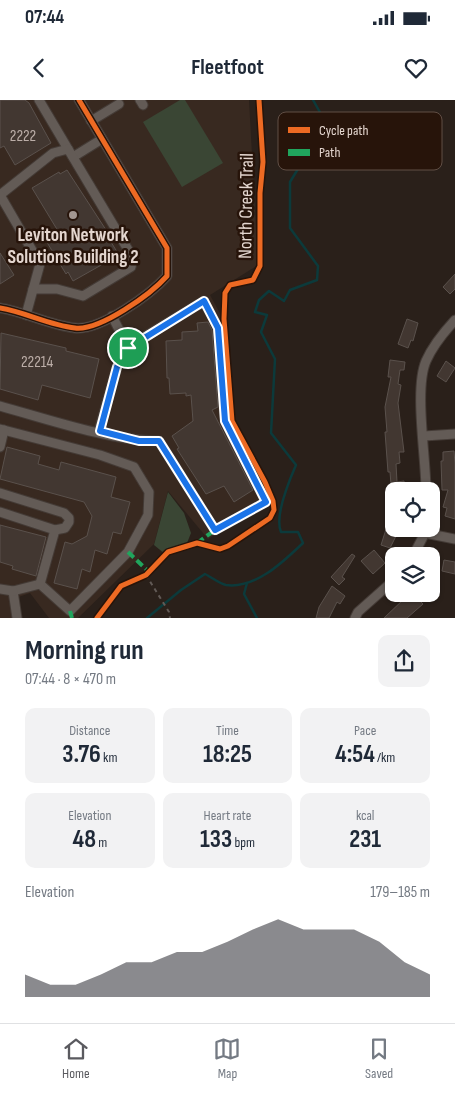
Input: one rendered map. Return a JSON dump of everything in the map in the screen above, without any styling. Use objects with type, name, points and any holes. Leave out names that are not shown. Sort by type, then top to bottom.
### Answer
[{"type":"street","points":[[33,289],[57,289],[83,296],[131,267],[133,258],[39,100]]},
{"type":"street","points":[[0,308],[76,328],[94,326],[157,287],[167,276],[167,248],[79,100]]},
{"type":"street","points":[[91,121],[119,104]]},
{"type":"street","points":[[73,157],[102,139]]},
{"type":"street","points":[[26,315],[40,264],[0,195],[53,153],[68,149]]},
{"type":"street","points":[[0,406],[139,441],[159,441],[215,530],[266,502],[225,421],[218,328],[204,301],[128,348],[117,367],[100,431]]},
{"type":"street","points":[[112,316],[128,348]]},
{"type":"street","points":[[426,482],[420,386],[426,363],[439,338],[455,320]]},
{"type":"street","points":[[0,447],[2,430],[100,455],[134,467],[149,492],[148,515],[128,552],[70,611],[40,584]]},
{"type":"street","points":[[424,436],[455,434]]},
{"type":"street","points":[[0,493],[64,513],[69,518],[69,522],[64,528],[54,530],[0,512]]},
{"type":"street","points":[[40,584],[54,530]]},
{"type":"street","points":[[440,535],[455,539]]},
{"type":"street","points":[[0,589],[14,591],[40,584]]},
{"type":"street","points":[[355,618],[358,612],[385,588]]},
{"type":"street","points":[[14,591],[17,618]]},
{"type":"path","points":[[138,579],[148,573],[153,588],[169,612],[170,618]]},
{"type":"shaded area","points":[[0,100],[249,100],[258,265],[210,295],[223,319],[231,421],[273,501],[208,539],[168,491],[154,544],[78,618],[49,618],[30,593],[10,600],[18,618],[0,618]]},
{"type":"green space","points":[[180,100],[185,100],[223,163],[182,187],[143,122]]},
{"type":"green space","points":[[168,492],[184,513],[191,533],[187,543],[165,554],[154,545]]},
{"type":"building","points":[[0,100],[25,100],[29,103],[51,143],[15,165],[4,146],[0,148]]},
{"type":"building","name":"Leviton Network Solutions Building 2","points":[[67,170],[108,233],[106,234],[119,255],[73,281],[68,272],[66,274],[45,239],[58,231],[32,188],[59,172],[60,174]]},
{"type":"building","points":[[0,253],[14,275],[0,284]]},
{"type":"building","points":[[455,274],[455,289],[450,294],[443,287]]},
{"type":"building","points":[[407,319],[418,323],[413,341],[411,340],[408,348],[398,344]]},
{"type":"building","points":[[208,322],[212,330],[218,407],[212,410],[253,490],[234,502],[224,486],[206,494],[177,449],[179,448],[172,436],[193,421],[191,395],[186,396],[186,393],[170,394],[169,378],[167,378],[166,341],[182,340],[182,332],[198,331],[197,323]]},
{"type":"building","points":[[1,333],[66,348],[66,351],[99,359],[90,398],[42,385],[38,400],[0,389]]},
{"type":"building","points":[[390,360],[405,362],[404,370],[400,370],[398,384],[401,385],[398,403],[404,452],[399,452],[400,463],[396,464],[397,482],[391,482],[390,472],[388,472],[385,407],[391,377],[388,377]]},
{"type":"building","points":[[446,361],[455,368],[446,382],[437,376]]},
{"type":"building","points":[[7,447],[40,456],[38,464],[59,470],[61,462],[116,477],[111,497],[130,502],[121,534],[113,532],[107,554],[95,550],[90,572],[82,569],[77,589],[54,583],[65,542],[72,544],[87,536],[92,516],[84,502],[0,479]]},
{"type":"building","points":[[454,451],[455,519],[445,516],[447,508],[443,507],[448,490],[442,490],[441,461],[443,461],[443,452]]},
{"type":"building","points":[[0,525],[46,537],[36,576],[12,569],[13,566],[0,562]]},
{"type":"building","points":[[385,532],[385,537],[396,537],[390,547],[381,545]]},
{"type":"building","points":[[374,550],[385,563],[373,574],[361,561]]},
{"type":"building","points":[[352,554],[355,556],[342,577],[345,579],[339,585],[331,577]]},
{"type":"building","points":[[444,560],[455,562],[455,574],[442,571]]},
{"type":"building","points":[[332,586],[345,596],[340,604],[337,602],[329,618],[316,618],[319,607]]},
{"type":"building","points":[[401,602],[421,602],[423,604],[407,618],[384,618]]},
{"type":"waterway","points":[[313,100],[320,112]]},
{"type":"waterway","points":[[147,618],[181,590],[205,574],[226,585],[248,583],[269,572],[303,543],[298,532],[281,532],[279,525],[283,498],[296,465],[271,433],[275,359],[261,332],[267,315],[255,312],[259,300],[269,291],[284,301],[290,290],[317,280],[318,266],[290,228],[290,182],[297,170]]},
{"type":"waterway","points":[[247,583],[244,594],[257,618]]},
{"type":"marked path","points":[[197,543],[215,530]]},
{"type":"marked path","points":[[128,552],[149,572]]},
{"type":"marked path","points":[[70,611],[72,618]]},
{"type":"cycle path","points":[[0,308],[65,326],[85,327],[98,324],[124,310],[167,276],[167,248],[79,100]]},
{"type":"cycle path","name":"North Creek Trail","points":[[97,618],[121,586],[146,575],[168,552],[197,543],[220,549],[228,546],[270,518],[274,510],[273,501],[265,482],[232,421],[224,319],[225,293],[230,285],[253,280],[260,266],[260,193],[263,162],[259,100]]},
{"type":"place","name":"Leviton Network Solutions Building 2","points":[[73,215]]},
{"type":"route","points":[[204,301],[218,328],[225,421],[266,502],[215,530],[159,441],[139,441],[100,431],[117,367],[128,348],[204,301]]}]
